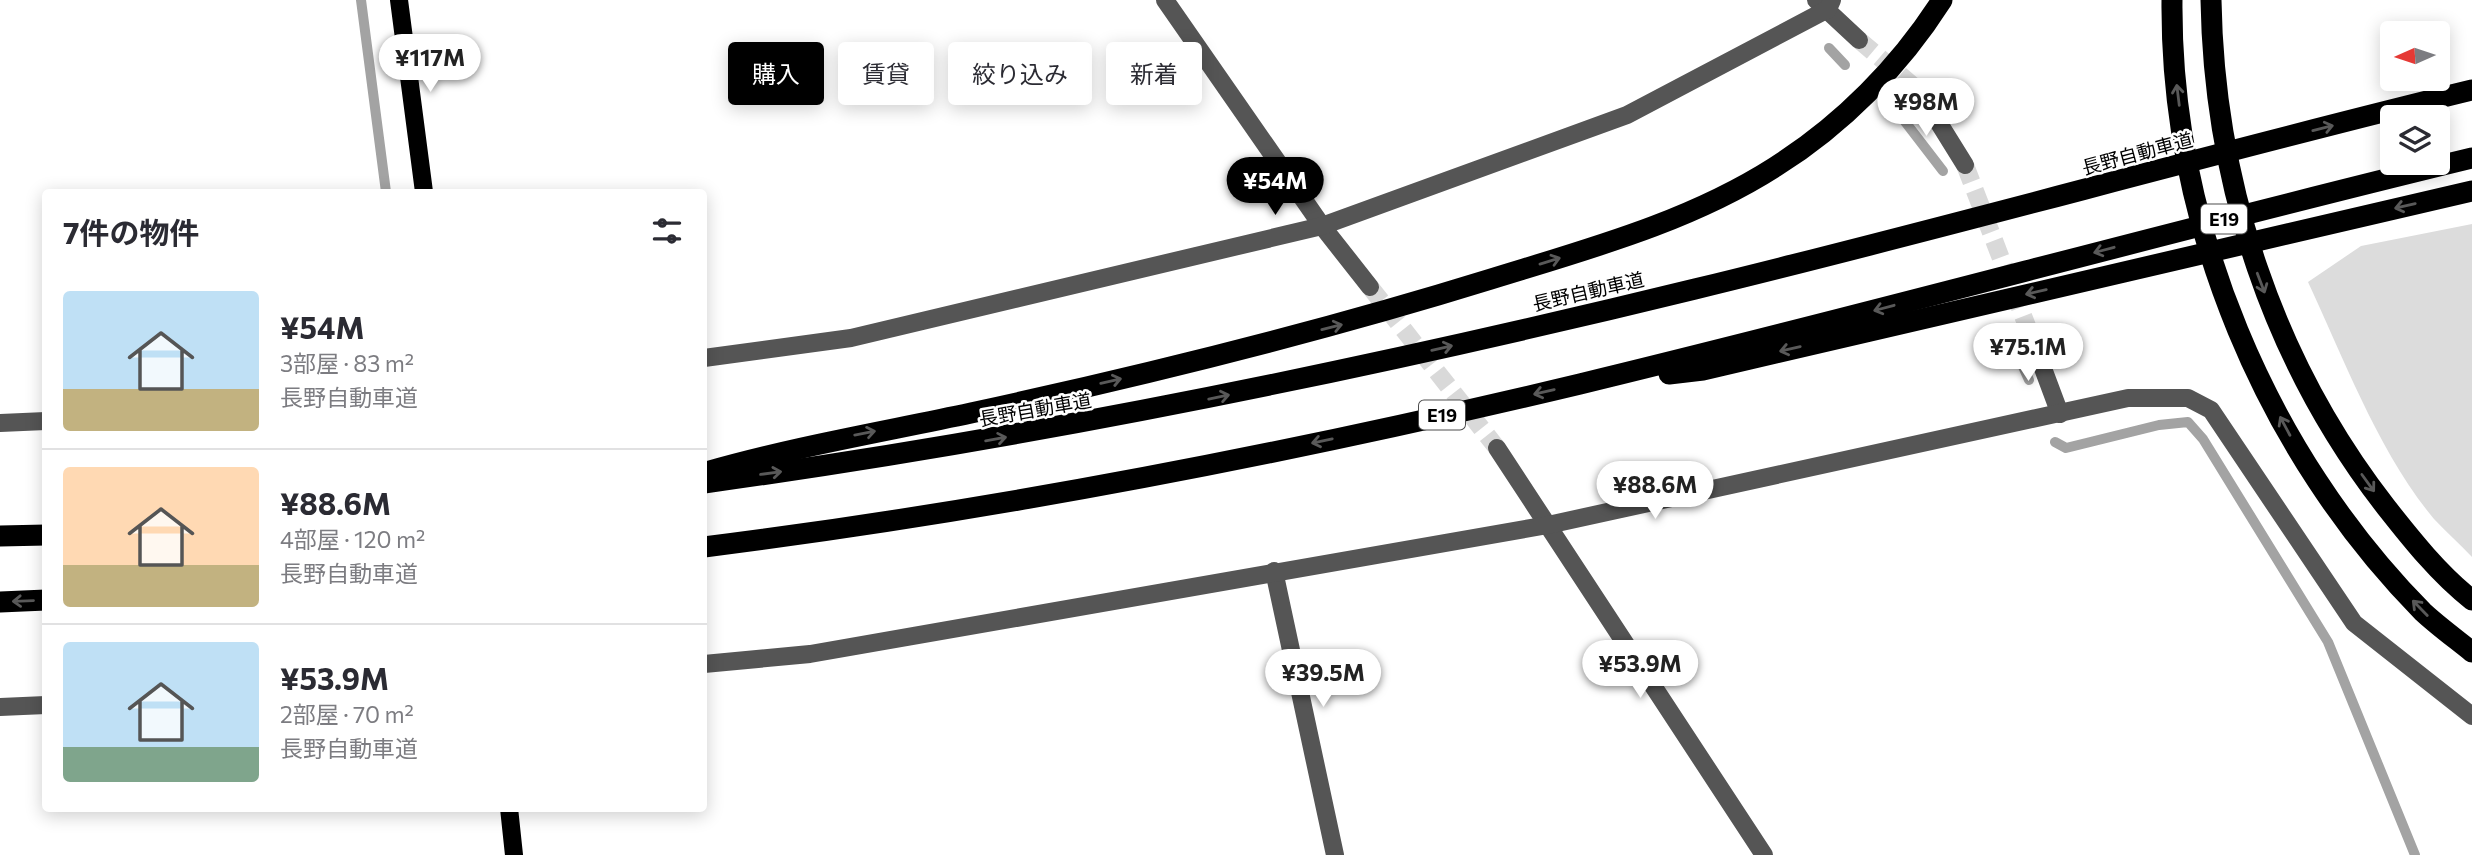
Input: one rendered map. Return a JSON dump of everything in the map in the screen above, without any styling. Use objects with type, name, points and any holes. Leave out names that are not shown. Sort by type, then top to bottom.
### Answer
[{"type":"highway","points":[[707,471],[793,447],[969,413],[1357,321],[1666,222],[1774,168],[1817,138],[1870,92],[1923,30],[1942,0]]},
{"type":"highway","points":[[2172,0],[2172,45],[2194,194],[2223,290],[2251,360],[2286,429],[2331,503],[2376,561],[2425,614],[2472,652]]},
{"type":"highway","points":[[2211,0],[2219,102],[2233,187],[2259,277],[2288,349],[2324,416],[2366,481],[2412,541],[2472,600]]},
{"type":"highway","name":"長野自動車道","points":[[707,483],[973,443],[1228,395],[1697,289],[2472,90]]},
{"type":"highway","name":"E19","points":[[707,547],[970,508],[1187,470],[1576,385],[2472,158]]},
{"type":"highway","points":[[1576,385],[1703,370],[2472,191]]},
{"type":"highway","points":[[0,536],[42,535]]},
{"type":"highway","points":[[0,602],[42,600]]},
{"type":"main road","points":[[399,0],[424,189]]},
{"type":"main road","points":[[509,812],[514,855]]},
{"type":"street","points":[[1165,0],[1322,226],[1370,287]]},
{"type":"street","points":[[707,358],[851,338],[1322,226],[1627,115],[1825,3],[1858,40]]},
{"type":"street","points":[[1919,91],[1965,165]]},
{"type":"street","points":[[2032,339],[2060,414]]},
{"type":"street","points":[[707,664],[810,654],[1548,525],[2129,398],[2188,398],[2211,410],[2354,623],[2443,696],[2472,716]]},
{"type":"street","points":[[0,423],[42,421]]},
{"type":"street","points":[[1497,448],[1764,855]]},
{"type":"street","points":[[1274,571],[1335,855]]},
{"type":"street","points":[[0,707],[42,705]]},
{"type":"shaded area","points":[[2472,224],[2472,557],[2434,519],[2396,465],[2364,405],[2308,282],[2361,246]]},
{"type":"waterway","points":[[361,0],[386,189]]},
{"type":"waterway","points":[[1829,48],[1845,65]]},
{"type":"waterway","points":[[1903,119],[1943,171]]},
{"type":"waterway","points":[[2012,342],[2029,380]]},
{"type":"waterway","points":[[2055,442],[2066,448],[2159,425],[2188,422],[2203,439],[2328,642],[2415,855]]},
{"type":"tunnel","points":[[1859,40],[1919,91]]},
{"type":"tunnel","points":[[1965,165],[2032,339]]},
{"type":"tunnel","points":[[1370,287],[1497,448]]}]
